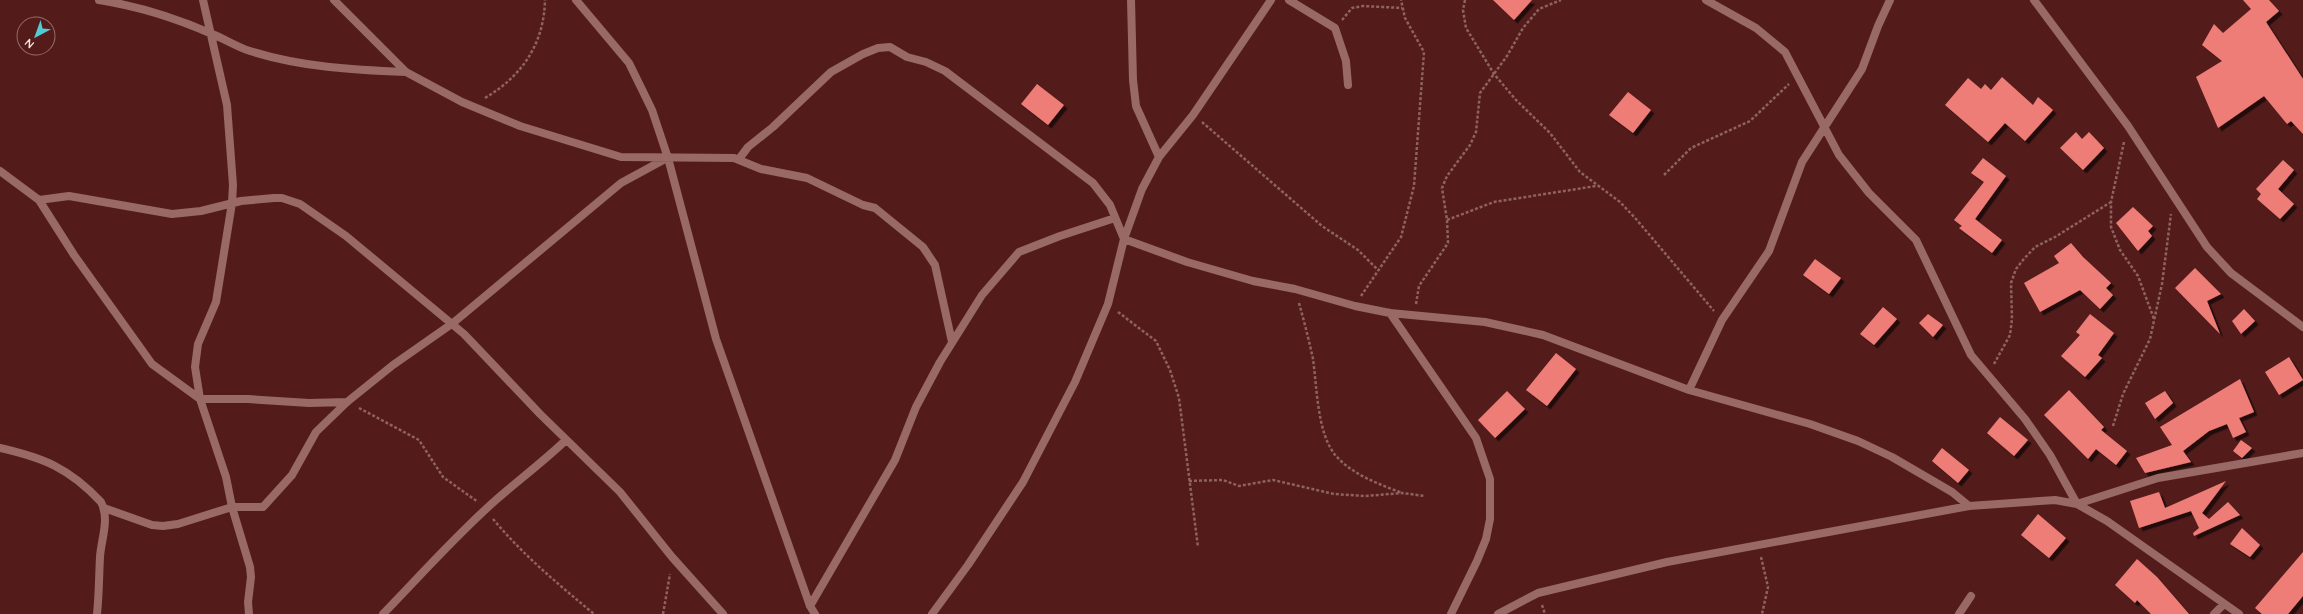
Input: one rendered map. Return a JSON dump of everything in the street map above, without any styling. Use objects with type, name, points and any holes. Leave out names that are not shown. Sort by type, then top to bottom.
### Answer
[{"type":"street","points":[[99,0],[138,8],[211,34],[249,51],[275,58],[347,68],[406,72]]},
{"type":"street","points":[[203,0],[227,105],[233,168],[232,203],[216,302],[198,344],[195,368],[200,399],[226,477],[232,507],[252,577],[248,602],[249,614]]},
{"type":"street","points":[[334,0],[406,72],[473,106],[520,126],[621,157],[739,159],[761,169],[807,178],[835,190],[863,205],[875,208],[907,232],[923,247],[935,265],[952,342]]},
{"type":"street","points":[[576,0],[629,63],[652,110],[668,158],[716,339],[810,606],[815,614]]},
{"type":"street","points":[[1131,0],[1133,80],[1136,106],[1159,157]]},
{"type":"street","points":[[932,614],[968,565],[1023,482],[1075,382],[1108,304],[1124,239],[1142,189],[1159,157],[1193,115],[1271,0]]},
{"type":"street","points":[[1289,0],[1335,28],[1346,60],[1348,85]]},
{"type":"street","points":[[1706,0],[1745,21],[1773,40],[1785,52],[1848,168],[1873,198],[1916,240],[1971,355],[2025,420],[2050,455],[2077,504]]},
{"type":"street","points":[[1689,390],[1722,320],[1769,251],[1802,162],[1862,69],[1878,26],[1890,0]]},
{"type":"street","points":[[2034,0],[2128,126],[2207,247],[2231,273],[2303,327]]},
{"type":"street","points":[[739,159],[748,147],[773,127],[831,72],[863,54],[885,46],[890,47],[907,57],[926,62],[945,71],[1093,183],[1110,205],[1114,218],[1124,239],[1187,262],[1253,281],[1295,289],[1355,306],[1390,313],[1485,322],[1543,335],[1689,390],[1810,424],[1858,441],[1892,457],[1952,492],[1969,506]]},
{"type":"street","points":[[104,508],[152,525],[163,526],[178,524],[232,507],[257,509],[268,503],[292,475],[316,432],[347,402],[393,365],[453,323],[621,183],[668,158]]},
{"type":"street","points":[[0,171],[39,200],[74,254],[152,364],[200,399],[248,399],[309,403],[347,402]]},
{"type":"street","points":[[39,200],[69,196],[172,214],[201,211],[232,203],[274,198],[282,198],[300,204],[346,236],[453,323],[566,440],[620,492],[672,557],[723,614]]},
{"type":"street","points":[[810,606],[895,460],[916,407],[952,342],[982,295],[1019,252],[1060,236],[1114,218]]},
{"type":"street","points":[[1390,313],[1476,438],[1490,479],[1490,519],[1486,539],[1477,562],[1451,614]]},
{"type":"street","points":[[383,614],[446,546],[540,465],[566,440]]},
{"type":"street","points":[[0,448],[38,458],[59,466],[95,495],[104,508],[105,522],[100,558],[97,614]]},
{"type":"street","points":[[2077,504],[2158,478],[2303,453]]},
{"type":"street","points":[[1498,614],[1538,593],[1667,562],[1969,506],[2055,500],[2077,504],[2107,521],[2239,614]]},
{"type":"street","points":[[1959,614],[1971,596]]},
{"type":"street","points":[[2214,614],[2224,604]]},
{"type":"path","points":[[473,106],[512,79],[532,53],[539,41],[543,24],[545,0]]},
{"type":"path","points":[[1355,306],[1401,237],[1414,186],[1424,52],[1405,18],[1402,8],[1402,0]]},
{"type":"path","points":[[1466,0],[1463,10],[1466,28],[1494,74],[1516,100],[1550,133],[1580,172],[1620,202],[1636,219],[1654,242],[1722,320]]},
{"type":"path","points":[[1415,316],[1420,286],[1448,243],[1447,220],[1442,188],[1447,176],[1470,145],[1476,132],[1480,92],[1507,56],[1524,28],[1539,9],[1561,0]]},
{"type":"path","points":[[1335,28],[1352,8],[1363,6],[1402,8]]},
{"type":"path","points":[[1664,175],[1691,148],[1750,121],[1797,76]]},
{"type":"path","points":[[1193,115],[1322,226],[1358,250],[1378,270]]},
{"type":"path","points":[[2128,126],[2111,202],[2112,227],[2120,250],[2138,276],[2154,321]]},
{"type":"path","points":[[1447,220],[1494,202],[1597,186]]},
{"type":"path","points":[[2113,426],[2123,394],[2150,339],[2162,284],[2173,196]]},
{"type":"path","points":[[1994,382],[1995,360],[2010,335],[2012,319],[2011,283],[2016,269],[2035,247],[2055,237],[2111,202]]},
{"type":"path","points":[[1295,289],[1312,358],[1320,418],[1330,447],[1345,464],[1377,483],[1402,492],[1425,496]]},
{"type":"path","points":[[1108,304],[1156,341],[1170,370],[1179,398],[1198,548]]},
{"type":"path","points":[[347,402],[419,440],[443,477],[466,492],[486,510],[524,554],[594,614]]},
{"type":"path","points":[[1189,481],[1223,480],[1239,486],[1273,480],[1344,495],[1402,492]]},
{"type":"path","points":[[1758,545],[1768,587],[1762,614]]},
{"type":"path","points":[[663,614],[672,557]]},
{"type":"building","points":[[1493,0],[1532,0],[1514,20]]},
{"type":"building","points":[[2243,0],[2269,0],[2279,11],[2266,22],[2303,79],[2303,134],[2291,121],[2287,124],[2264,96],[2218,128],[2196,77],[2222,61],[2202,45],[2214,24],[2223,33],[2251,9]]},
{"type":"building","points":[[2002,77],[2033,105],[2038,97],[2053,110],[2025,141],[2005,123],[1988,142],[1945,105],[1968,78],[1981,89],[1985,84],[1991,90]]},
{"type":"building","points":[[1037,84],[1064,105],[1048,125],[1021,104]]},
{"type":"building","points":[[1628,92],[1651,110],[1633,133],[1609,115]]},
{"type":"building","points":[[2076,132],[2082,139],[2089,132],[2104,148],[2083,170],[2060,148]]},
{"type":"building","points":[[1983,158],[2006,176],[1975,219],[2002,240],[1992,253],[1959,228],[1962,226],[1954,220],[1984,182],[1971,173]]},
{"type":"building","points":[[2283,160],[2294,170],[2278,189],[2294,204],[2280,219],[2257,199],[2261,194],[2256,189]]},
{"type":"building","points":[[2133,207],[2153,226],[2148,231],[2152,236],[2138,251],[2116,223]]},
{"type":"building","points":[[2071,243],[2083,257],[2111,283],[2106,288],[2113,295],[2100,309],[2080,290],[2040,312],[2024,283],[2059,263],[2054,256]]},
{"type":"building","points":[[1815,259],[1841,278],[1829,294],[1803,275]]},
{"type":"building","points":[[2195,268],[2221,294],[2207,301],[2220,334],[2175,288]]},
{"type":"building","points":[[1883,307],[1897,319],[1874,345],[1860,334]]},
{"type":"building","points":[[2244,309],[2255,321],[2241,334],[2232,321]]},
{"type":"building","points":[[1928,314],[1943,325],[1933,337],[1919,323]]},
{"type":"building","points":[[2090,314],[2114,333],[2098,355],[2102,358],[2085,377],[2061,356],[2080,335],[2076,332]]},
{"type":"building","points":[[1556,353],[1576,369],[1547,406],[1526,390]]},
{"type":"building","points":[[2289,357],[2303,380],[2279,395],[2265,372]]},
{"type":"building","points":[[2240,379],[2254,412],[2239,418],[2246,432],[2233,438],[2227,424],[2209,431],[2183,451],[2191,462],[2145,473],[2136,458],[2172,445],[2160,427]]},
{"type":"building","points":[[2069,390],[2104,427],[2101,430],[2127,451],[2116,465],[2096,449],[2088,459],[2044,415]]},
{"type":"building","points":[[1507,391],[1525,409],[1495,438],[1478,420]]},
{"type":"building","points":[[2165,391],[2173,403],[2155,419],[2145,403]]},
{"type":"building","points":[[2000,417],[2028,440],[2014,456],[1987,433]]},
{"type":"building","points":[[2241,440],[2252,448],[2242,458],[2233,451]]},
{"type":"building","points":[[1942,448],[1969,470],[1958,483],[1932,461]]},
{"type":"building","points":[[2226,481],[2202,513],[2209,519],[2228,502],[2240,515],[2194,536],[2193,533],[2199,528],[2191,511],[2139,528],[2130,501],[2159,492],[2165,508]]},
{"type":"building","points":[[2038,514],[2066,538],[2049,558],[2021,535]]},
{"type":"building","points":[[2242,528],[2260,545],[2250,557],[2230,544]]},
{"type":"building","points":[[2303,552],[2303,596],[2288,614],[2262,614],[2255,608]]},
{"type":"building","points":[[2137,559],[2157,577],[2189,614],[2151,614],[2137,600],[2135,603],[2115,585]]}]
